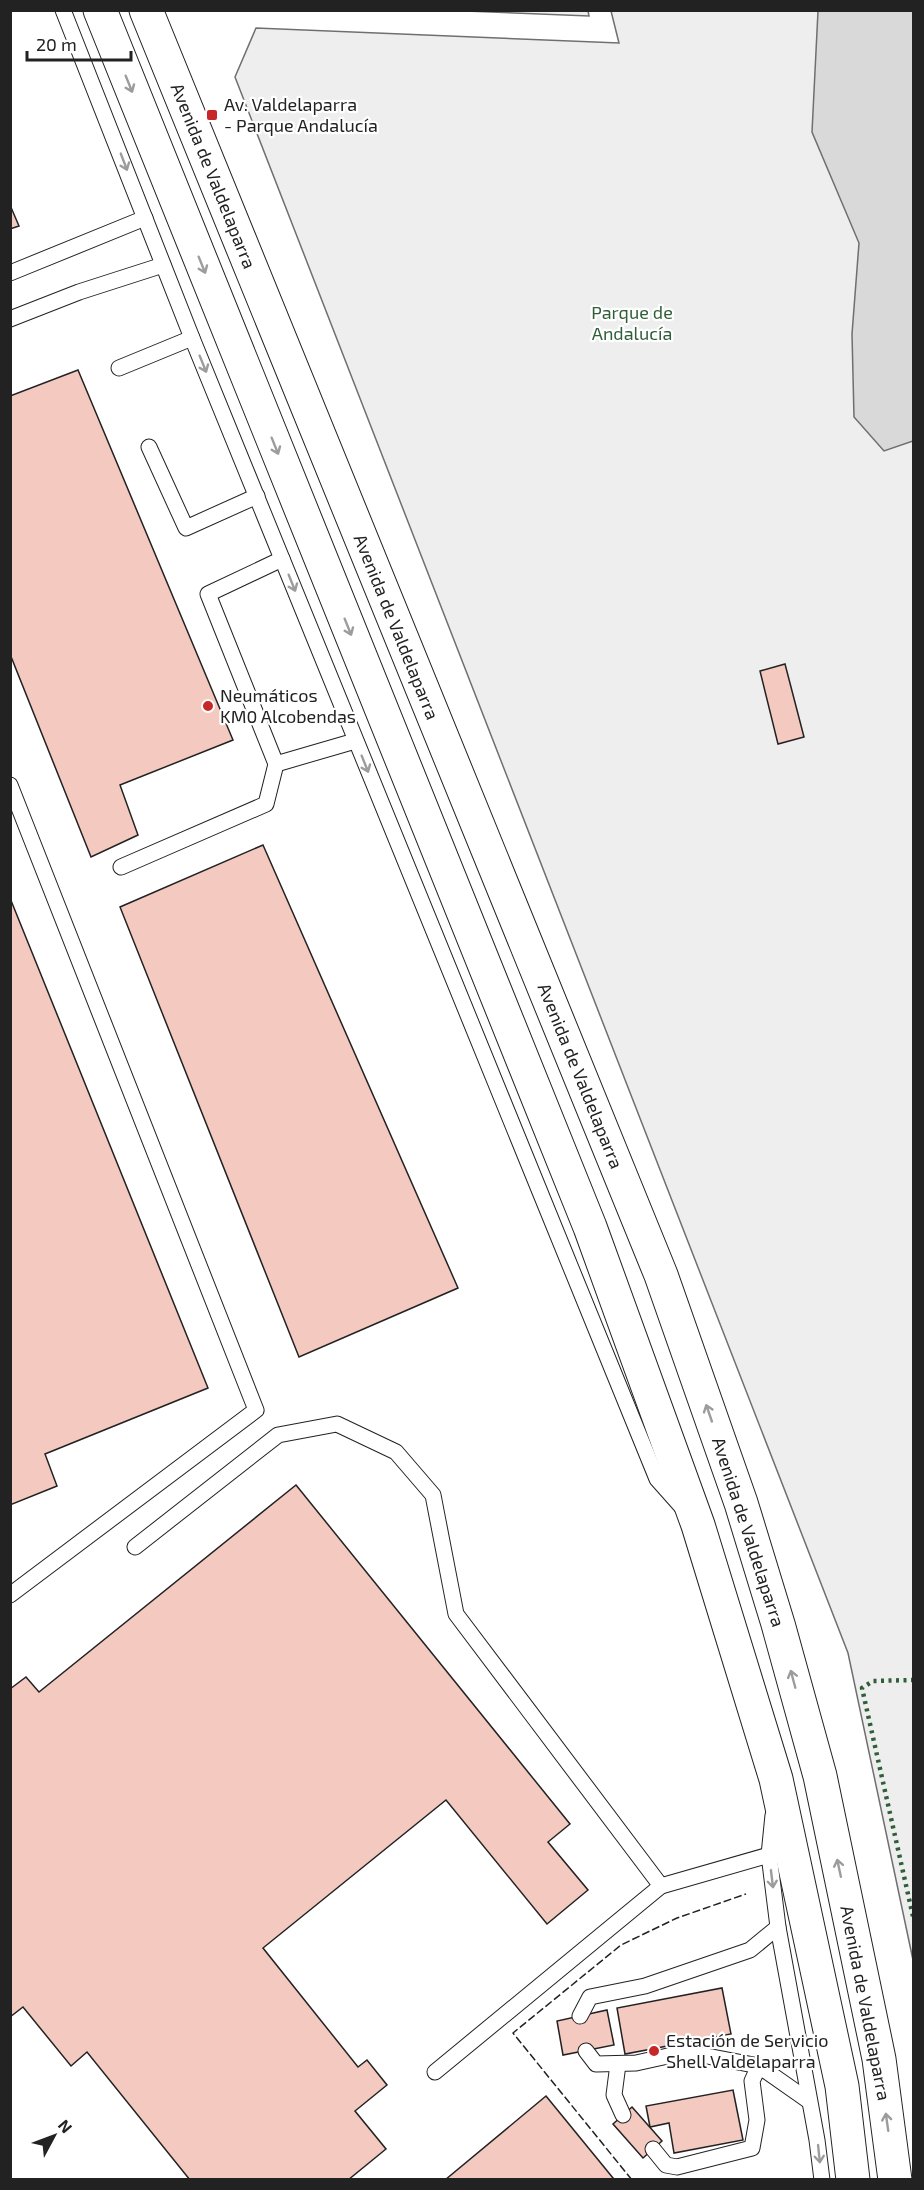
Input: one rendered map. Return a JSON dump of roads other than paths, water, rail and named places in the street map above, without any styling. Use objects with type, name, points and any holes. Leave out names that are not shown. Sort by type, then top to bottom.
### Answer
[{"type":"highway","points":[[100,10],[590,1227],[698,1525],[776,1779],[842,2086],[830,2124],[853,2180]]},
{"type":"highway","name":"Avenida de Valdelaparra","points":[[146,10],[661,1275],[737,1492],[778,1624],[820,1776],[879,2059],[895,2180]]},
{"type":"lane","points":[[63,10],[192,338],[657,1479],[698,1525]]},
{"type":"lane","points":[[10,273],[145,218]]},
{"type":"lane","points":[[10,319],[79,292],[163,265]]},
{"type":"lane","points":[[119,368],[192,338]]},
{"type":"lane","points":[[149,447],[186,528],[257,496]]},
{"type":"lane","points":[[121,867],[266,804],[276,764],[208,594],[282,560]]},
{"type":"lane","points":[[276,764],[356,741]]},
{"type":"lane","points":[[10,785],[256,1410],[10,1595]]},
{"type":"lane","points":[[135,1547],[278,1435],[337,1425],[396,1452],[433,1495],[456,1614],[661,1886]]},
{"type":"lane","points":[[776,1779],[769,1855],[778,1927],[809,2101]]},
{"type":"lane","points":[[435,2072],[661,1886],[769,1855]]},
{"type":"lane","points":[[580,2016],[590,1997],[645,1986],[750,1950],[778,1927]]},
{"type":"lane","points":[[586,2050],[596,2064],[636,2063],[686,2052],[759,2066],[809,2101],[830,2124],[822,2180]]},
{"type":"lane","points":[[618,2064],[614,2095],[623,2115]]},
{"type":"lane","points":[[653,2149],[666,2165],[677,2167],[752,2148],[757,2120],[752,2081],[759,2066]]},
{"type":"place","name":"Av. Valdelaparra - Parque Andalucía","points":[[212,115]]},
{"type":"place","name":"Neumáticos KM0 Alcobendas","points":[[208,706]]},
{"type":"place","name":"Estación de Servicio Shell Valdelaparra","points":[[654,2051]]},
{"type":"park label","name":"Parque de Andalucía","points":[[632,323]]}]
